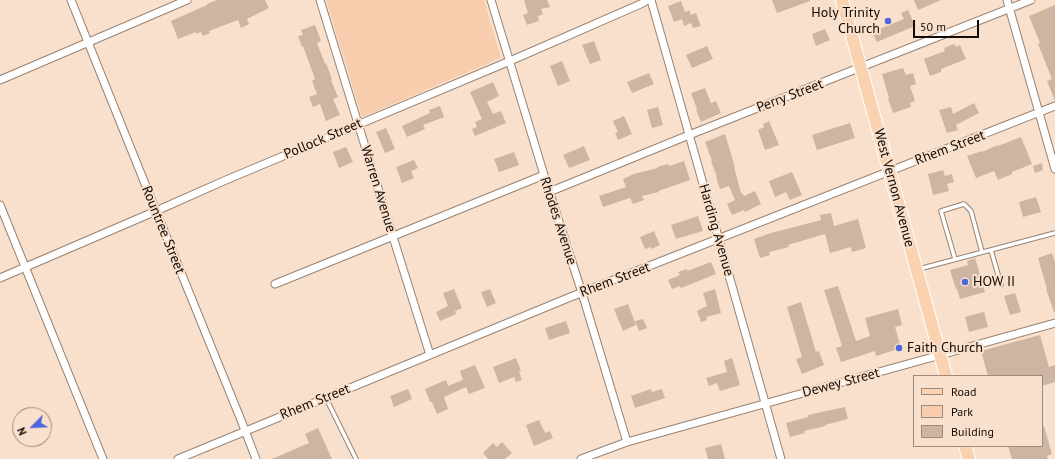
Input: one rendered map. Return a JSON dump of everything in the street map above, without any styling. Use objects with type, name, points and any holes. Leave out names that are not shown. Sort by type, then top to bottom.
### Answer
[{"type":"main road","name":"West Vernon Avenue","points":[[842,0],[946,375]]},
{"type":"main road","points":[[965,447],[969,459]]},
{"type":"street","name":"Rountree Street","points":[[71,0],[256,459]]},
{"type":"street","points":[[0,80],[187,0]]},
{"type":"street","name":"Warren Avenue","points":[[320,0],[430,355]]},
{"type":"street","name":"Rhodes Avenue","points":[[491,0],[627,442]]},
{"type":"street","name":"Pollock Street","points":[[0,278],[358,124],[510,62],[647,0]]},
{"type":"street","name":"Harding Avenue","points":[[651,0],[781,459]]},
{"type":"street","points":[[1006,0],[1055,169]]},
{"type":"street","name":"Perry Street","points":[[549,192],[689,135],[1032,0]]},
{"type":"street","name":"Rhem Street","points":[[178,459],[582,293],[1055,106]]},
{"type":"street","points":[[275,284],[544,175]]},
{"type":"street","points":[[0,205],[103,459]]},
{"type":"street","name":"Dewey Street","points":[[581,459],[627,442],[1055,323]]},
{"type":"lane","points":[[955,259],[941,211],[964,204],[971,211],[982,252]]},
{"type":"lane","points":[[917,269],[1055,233]]},
{"type":"lane","points":[[991,250],[1001,285]]},
{"type":"lane","points":[[326,398],[356,459]]},
{"type":"green space","points":[[326,0],[484,0],[501,58],[362,117]]},
{"type":"building","points":[[217,0],[265,0],[269,8],[247,19],[249,24],[241,28],[238,20],[209,31],[210,33],[203,36],[201,32],[196,34],[196,32],[178,39],[171,21]]},
{"type":"building","points":[[524,0],[547,0],[550,7],[541,9],[543,14],[538,16],[539,21],[527,25],[523,15],[528,13]]},
{"type":"building","points":[[772,0],[810,0],[810,1],[777,13]]},
{"type":"building","points":[[914,0],[941,0],[918,10]]},
{"type":"building","points":[[681,1],[685,12],[689,10],[691,15],[696,13],[701,26],[693,28],[691,23],[684,26],[682,19],[674,22],[668,6]]},
{"type":"building","points":[[1055,5],[1055,101],[1047,81],[1052,79],[1029,16]]},
{"type":"building","points":[[908,10],[915,26],[877,42],[872,32],[904,19],[901,13]]},
{"type":"building","points":[[315,25],[321,41],[317,43],[338,97],[333,99],[340,115],[326,121],[320,104],[313,107],[309,97],[317,94],[312,81],[315,79],[298,36],[303,35],[301,30]]},
{"type":"building","points":[[825,29],[830,40],[816,46],[812,34]]},
{"type":"building","points":[[594,41],[601,60],[590,64],[582,45]]},
{"type":"building","points":[[954,44],[956,47],[960,45],[966,59],[941,69],[941,72],[930,76],[924,59],[945,51],[944,48]]},
{"type":"building","points":[[707,46],[713,59],[692,68],[686,55]]},
{"type":"building","points":[[562,61],[570,81],[558,86],[550,66]]},
{"type":"building","points":[[903,68],[906,75],[913,73],[916,84],[910,86],[915,101],[910,103],[911,107],[893,113],[882,74]]},
{"type":"building","points":[[649,73],[654,84],[632,93],[627,82]]},
{"type":"building","points":[[493,82],[499,96],[487,102],[493,114],[501,111],[506,123],[475,136],[472,129],[477,127],[475,122],[482,119],[470,92]]},
{"type":"building","points":[[705,88],[711,103],[716,101],[721,113],[701,122],[691,93]]},
{"type":"building","points":[[974,103],[979,113],[956,125],[958,130],[947,133],[939,110],[951,107],[953,114]]},
{"type":"building","points":[[440,106],[444,117],[423,125],[425,129],[407,137],[402,126],[430,113],[429,110]]},
{"type":"building","points":[[658,107],[663,125],[652,128],[647,110]]},
{"type":"building","points":[[624,116],[632,134],[618,140],[615,133],[618,132],[613,121]]},
{"type":"building","points":[[769,121],[779,145],[765,150],[758,130],[764,127],[763,124]]},
{"type":"building","points":[[850,123],[855,138],[817,150],[812,135]]},
{"type":"building","points":[[386,128],[395,149],[385,153],[376,132]]},
{"type":"building","points":[[725,134],[741,193],[744,196],[755,191],[761,204],[745,212],[744,210],[732,215],[727,204],[735,200],[729,186],[720,189],[705,142]]},
{"type":"building","points":[[1021,137],[1032,164],[1012,172],[1012,174],[998,180],[994,171],[976,178],[967,156],[982,152]]},
{"type":"building","points":[[584,146],[590,160],[569,168],[563,155]]},
{"type":"building","points":[[346,147],[353,162],[339,168],[333,152]]},
{"type":"building","points":[[514,152],[519,165],[499,172],[494,159]]},
{"type":"building","points":[[414,160],[418,168],[411,171],[414,178],[402,183],[396,167]]},
{"type":"building","points":[[684,161],[690,180],[658,191],[659,192],[642,196],[644,200],[633,204],[630,198],[603,207],[599,196],[626,187],[623,179],[634,174],[658,168],[657,167],[668,164],[669,166]]},
{"type":"building","points":[[1042,163],[1043,170],[1035,173],[1033,166]]},
{"type":"building","points":[[943,170],[945,176],[952,174],[954,182],[947,184],[949,191],[933,195],[928,174]]},
{"type":"building","points":[[792,172],[802,195],[790,200],[786,192],[775,197],[769,181]]},
{"type":"building","points":[[1036,197],[1041,212],[1023,217],[1019,202]]},
{"type":"building","points":[[831,213],[834,226],[858,219],[866,248],[852,252],[851,247],[830,253],[825,234],[788,245],[789,247],[769,252],[770,255],[760,258],[754,239],[821,220],[820,215]]},
{"type":"building","points":[[698,216],[703,231],[676,239],[671,225]]},
{"type":"building","points":[[654,231],[660,245],[651,249],[651,247],[645,249],[640,237]]},
{"type":"building","points":[[1052,253],[1055,262],[1055,312],[1046,289],[1038,258]]},
{"type":"building","points":[[975,258],[985,292],[960,299],[950,270],[968,265],[967,261]]},
{"type":"building","points":[[711,262],[716,274],[681,288],[680,286],[672,289],[668,280],[680,275],[678,272],[687,269],[687,271]]},
{"type":"building","points":[[838,286],[856,341],[870,336],[865,318],[898,309],[902,325],[895,327],[901,348],[876,356],[875,351],[841,362],[836,348],[842,346],[824,290]]},
{"type":"building","points":[[454,289],[462,308],[455,311],[456,314],[440,321],[436,312],[448,306],[443,293]]},
{"type":"building","points":[[490,289],[496,303],[487,307],[481,292]]},
{"type":"building","points":[[715,289],[721,313],[706,317],[707,320],[701,322],[697,311],[707,306],[703,293]]},
{"type":"building","points":[[1015,293],[1021,312],[1010,315],[1004,296]]},
{"type":"building","points":[[801,302],[816,352],[819,351],[824,365],[802,374],[796,359],[802,357],[787,307]]},
{"type":"building","points":[[628,304],[636,325],[623,331],[614,309]]},
{"type":"building","points":[[984,312],[988,327],[969,332],[965,317]]},
{"type":"building","points":[[643,319],[647,328],[639,331],[635,321]]},
{"type":"building","points":[[566,321],[570,333],[549,340],[545,328]]},
{"type":"building","points":[[1040,335],[1049,367],[1055,365],[1055,382],[1043,386],[1043,375],[988,375],[981,351]]},
{"type":"building","points":[[516,358],[521,371],[519,372],[522,380],[516,382],[514,377],[499,383],[493,367]]},
{"type":"building","points":[[732,358],[740,385],[720,391],[717,383],[709,386],[706,378],[727,372],[724,361]]},
{"type":"building","points":[[475,365],[485,388],[469,394],[466,387],[444,397],[448,409],[437,414],[425,389],[446,380],[448,386],[463,380],[460,371]]},
{"type":"building","points":[[408,389],[412,399],[394,407],[390,396]]},
{"type":"building","points":[[651,389],[652,392],[662,389],[665,398],[635,408],[631,396]]},
{"type":"building","points":[[845,407],[848,419],[804,431],[805,433],[790,437],[786,423],[808,417],[808,415]]},
{"type":"building","points":[[539,420],[545,433],[550,431],[553,438],[534,446],[526,425]]},
{"type":"building","points":[[1044,426],[1052,454],[1047,456],[1048,459],[1012,459],[1008,447],[1043,447]]},
{"type":"building","points":[[318,428],[332,459],[272,459],[309,443],[305,434]]},
{"type":"building","points":[[502,442],[512,453],[505,459],[488,459],[483,453],[493,443],[497,447]]},
{"type":"building","points":[[721,444],[725,459],[708,459],[705,448]]},
{"type":"place","name":"Holy Trinity Church","points":[[888,21]]},
{"type":"place","name":"HOW II","points":[[965,282]]},
{"type":"place","name":"Faith Church","points":[[899,348]]}]
